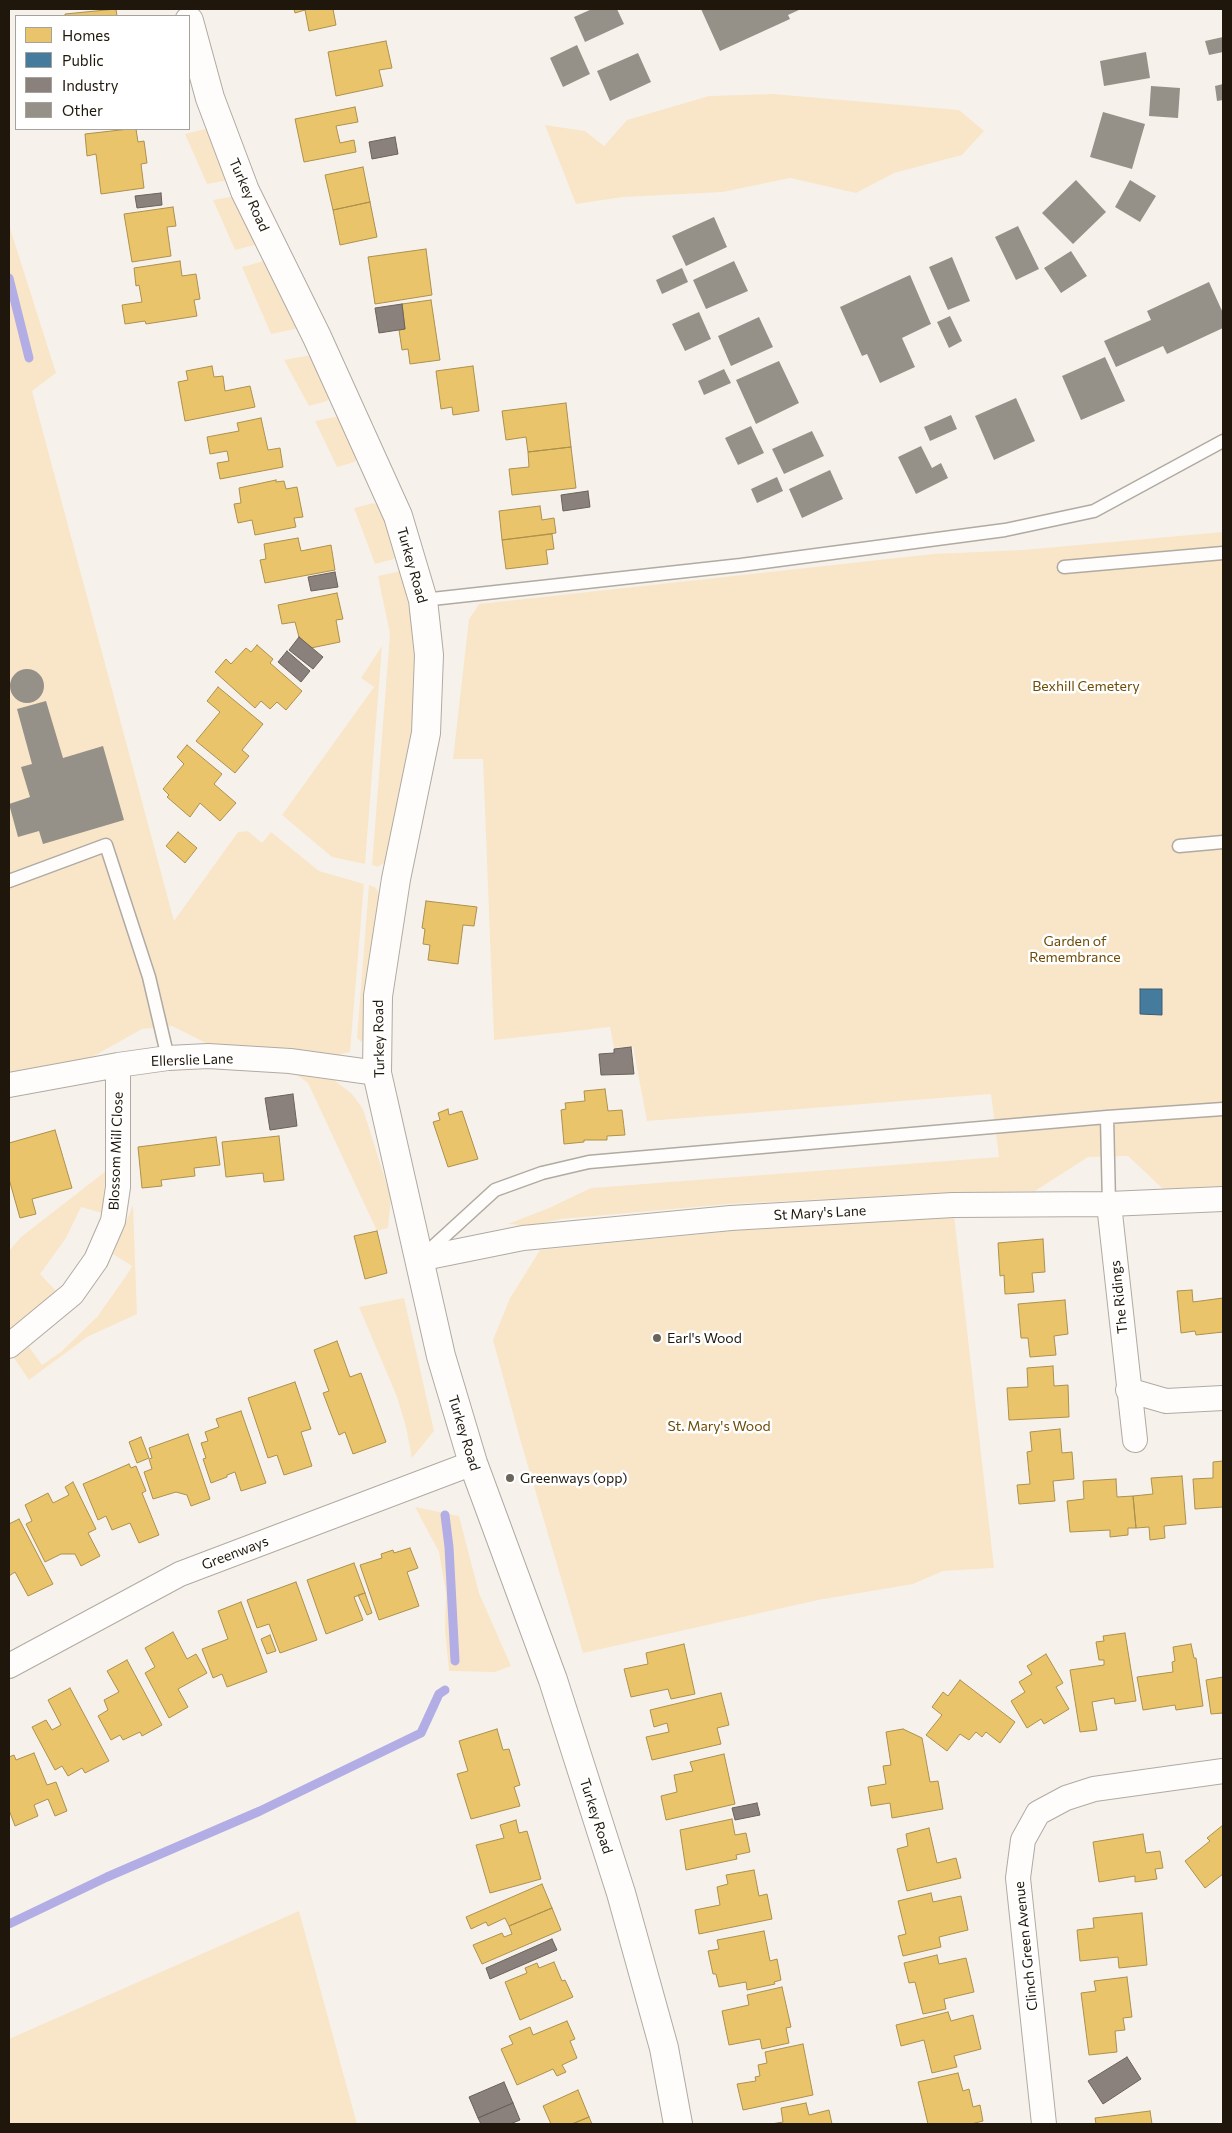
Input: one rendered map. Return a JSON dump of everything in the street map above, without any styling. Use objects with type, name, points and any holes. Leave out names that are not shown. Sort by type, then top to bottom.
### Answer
[{"type":"street","name":"Turkey Road","points":[[190,26],[210,98],[245,191],[317,337],[398,516],[423,600],[429,655],[426,733],[396,879],[378,996],[377,1073],[441,1356],[472,1463],[553,1680],[621,1893],[664,2048],[678,2124]]},
{"type":"street","name":"Ellerslie Lane","points":[[9,1086],[118,1065],[168,1058],[208,1056],[290,1061],[377,1073]]},
{"type":"street","name":"Blossom Mill Close","points":[[9,1346],[72,1294],[96,1260],[113,1222],[118,1187],[118,1065]]},
{"type":"street","name":"St Mary's Lane","points":[[419,1259],[523,1238],[731,1218],[953,1205],[1109,1204],[1223,1199]]},
{"type":"street","name":"The Ridings","points":[[1109,1204],[1135,1440]]},
{"type":"street","points":[[1128,1390],[1166,1402],[1223,1398]]},
{"type":"street","name":"Greenways","points":[[9,1666],[180,1574],[472,1463]]},
{"type":"street","name":"Clinch Green Avenue","points":[[1044,2124],[1018,1878],[1023,1840],[1038,1813],[1066,1798],[1094,1789],[1223,1771]]},
{"type":"lane","points":[[423,600],[731,566],[1004,530],[1094,510],[1223,441]]},
{"type":"lane","points":[[1064,567],[1223,553]]},
{"type":"lane","points":[[1178,846],[1223,842]]},
{"type":"lane","points":[[9,881],[106,844],[149,977],[168,1058]]},
{"type":"lane","points":[[419,1259],[495,1190],[542,1173],[589,1162],[1107,1116],[1223,1109]]},
{"type":"lane","points":[[1107,1116],[1109,1204]]},
{"type":"green space","points":[[773,94],[959,110],[984,131],[962,155],[894,173],[856,193],[790,178],[723,192],[623,197],[576,204],[545,125],[585,131],[604,146],[627,120],[709,96]]},
{"type":"green space","points":[[209,128],[229,180],[207,184],[185,134]]},
{"type":"green space","points":[[235,196],[259,244],[235,250],[213,200]]},
{"type":"green space","points":[[9,225],[56,373],[32,391],[174,921],[238,832],[248,831],[262,843],[271,832],[319,871],[364,884],[350,1052],[337,1055],[290,1049],[208,1044],[172,1026],[142,1029],[85,1061],[9,1075]]},
{"type":"green space","points":[[267,260],[300,328],[271,334],[242,267]]},
{"type":"green space","points":[[306,356],[313,357],[331,395],[327,401],[309,406],[284,360]]},
{"type":"green space","points":[[334,417],[341,418],[357,457],[355,462],[337,467],[315,421]]},
{"type":"green space","points":[[373,503],[378,506],[398,553],[394,559],[375,564],[354,508]]},
{"type":"green space","points":[[1223,532],[1223,1186],[1163,1189],[1128,1156],[1088,1157],[1035,1191],[951,1193],[729,1204],[561,1219],[530,1226],[508,1224],[549,1208],[591,1188],[999,1157],[991,1094],[647,1121],[633,1047],[614,1048],[610,1027],[494,1040],[483,759],[453,759],[469,619],[479,604],[933,554],[1023,550]]},
{"type":"green space","points":[[401,571],[414,631],[414,734],[388,860],[378,867],[372,865],[390,634],[378,576]]},
{"type":"green space","points":[[382,646],[365,864],[332,857],[282,815],[374,687],[361,678]]},
{"type":"green space","points":[[369,885],[376,888],[380,896],[363,1039],[361,1042],[357,1038]]},
{"type":"green space","points":[[297,1075],[334,1080],[352,1094],[363,1109],[391,1198],[388,1228],[377,1231],[308,1083]]},
{"type":"green space","points":[[106,1171],[102,1213],[81,1207],[66,1238],[40,1274],[56,1291],[9,1329],[9,1251],[21,1237]]},
{"type":"green space","points":[[133,1205],[137,1314],[87,1337],[29,1380],[14,1358],[29,1347],[42,1365],[61,1352],[97,1317],[132,1266],[113,1254]]},
{"type":"green space","name":"St. Mary's Wood","points":[[954,1215],[994,1568],[943,1571],[913,1584],[818,1600],[583,1653],[493,1340],[510,1298],[540,1250],[731,1231]]},
{"type":"green space","points":[[404,1298],[434,1431],[412,1458],[406,1427],[397,1397],[359,1307]]},
{"type":"green space","points":[[415,1507],[459,1516],[479,1593],[511,1666],[495,1672],[449,1671],[445,1630],[446,1593],[439,1552]]},
{"type":"green space","points":[[299,1911],[357,2124],[9,2124],[9,2039]]},
{"type":"building: Homes","points":[[116,9],[117,15],[65,15]]},
{"type":"building: Homes","points":[[294,9],[333,9],[336,25],[309,31],[305,10],[295,13]]},
{"type":"building: Homes","points":[[386,41],[392,68],[379,70],[383,86],[336,96],[328,52]]},
{"type":"building: Homes","points":[[355,107],[358,122],[336,126],[340,143],[354,140],[356,152],[304,162],[295,119]]},
{"type":"building: Homes","points":[[136,130],[138,142],[144,141],[147,163],[141,164],[144,188],[101,194],[96,154],[87,156],[85,134]]},
{"type":"building: Homes","points":[[363,167],[370,202],[333,210],[325,175]]},
{"type":"building: Homes","points":[[370,202],[377,237],[340,245],[333,210]]},
{"type":"building: Homes","points":[[173,207],[176,226],[167,227],[171,256],[132,262],[124,214]]},
{"type":"building: Homes","points":[[426,249],[432,295],[375,304],[368,257]]},
{"type":"building: Homes","points":[[180,261],[182,276],[196,274],[200,299],[194,300],[197,316],[146,324],[145,321],[125,324],[122,305],[142,302],[139,285],[136,286],[134,268]]},
{"type":"building: Homes","points":[[431,300],[440,360],[410,364],[408,349],[402,350],[399,330],[405,329],[402,304]]},
{"type":"building: Homes","points":[[212,366],[214,377],[223,376],[225,391],[250,386],[255,407],[185,421],[178,382],[188,380],[186,371]]},
{"type":"building: Homes","points":[[473,366],[479,411],[453,415],[452,407],[441,409],[436,371]]},
{"type":"building: Homes","points":[[566,403],[571,447],[528,452],[526,437],[506,440],[502,411]]},
{"type":"building: Homes","points":[[261,418],[268,450],[280,448],[283,467],[220,479],[217,463],[229,461],[227,451],[210,454],[207,437],[239,431],[237,423]]},
{"type":"building: Homes","points":[[571,447],[576,488],[512,495],[509,469],[529,467],[528,452]]},
{"type":"building: Homes","points":[[276,480],[276,482],[284,481],[286,489],[297,487],[303,517],[294,518],[296,527],[255,535],[252,520],[238,523],[234,504],[241,503],[239,488]]},
{"type":"building: Homes","points":[[540,506],[542,520],[554,518],[556,533],[502,540],[499,511]]},
{"type":"building: Homes","points":[[552,534],[554,549],[546,550],[548,564],[506,569],[502,540]]},
{"type":"building: Homes","points":[[298,538],[301,551],[331,545],[335,570],[265,583],[260,560],[266,559],[264,544]]},
{"type":"building: Homes","points":[[337,593],[343,619],[336,620],[340,642],[311,648],[299,637],[295,622],[282,624],[278,605]]},
{"type":"building: Homes","points":[[257,645],[273,659],[270,663],[302,691],[286,710],[277,702],[270,709],[261,701],[255,708],[215,672],[226,659],[231,664],[246,648],[251,652]]},
{"type":"building: Homes","points":[[218,687],[263,724],[242,750],[249,756],[235,773],[196,741],[220,712],[207,701]]},
{"type":"building: Homes","points":[[187,745],[222,774],[214,784],[236,803],[220,821],[200,803],[190,817],[167,797],[169,795],[163,789],[184,764],[177,757]]},
{"type":"building: Homes","points":[[178,832],[197,848],[185,863],[166,846]]},
{"type":"building: Homes","points":[[426,901],[477,907],[474,926],[463,925],[458,964],[428,960],[430,945],[423,944],[425,929],[422,928]]},
{"type":"building: Homes","points":[[605,1089],[608,1111],[622,1110],[625,1135],[607,1136],[607,1140],[584,1140],[584,1142],[564,1144],[561,1110],[566,1109],[565,1103],[585,1101],[584,1091]]},
{"type":"building: Homes","points":[[448,1109],[449,1115],[462,1111],[478,1159],[448,1167],[433,1122],[440,1120],[438,1113]]},
{"type":"building: Homes","points":[[55,1130],[72,1188],[32,1199],[36,1214],[20,1218],[9,1179],[9,1143]]},
{"type":"building: Homes","points":[[279,1136],[284,1180],[264,1182],[263,1173],[226,1177],[222,1142]]},
{"type":"building: Homes","points":[[216,1137],[220,1165],[194,1168],[195,1176],[161,1180],[162,1186],[142,1188],[138,1147]]},
{"type":"building: Homes","points":[[377,1231],[387,1273],[365,1279],[354,1236]]},
{"type":"building: Homes","points":[[1043,1239],[1045,1272],[1032,1273],[1034,1292],[1005,1294],[1004,1275],[1000,1276],[998,1243]]},
{"type":"building: Homes","points":[[1192,1290],[1193,1302],[1223,1298],[1223,1332],[1196,1335],[1195,1331],[1181,1333],[1177,1291]]},
{"type":"building: Homes","points":[[1065,1300],[1068,1334],[1054,1336],[1056,1355],[1030,1357],[1028,1338],[1021,1338],[1018,1304]]},
{"type":"building: Homes","points":[[337,1341],[350,1377],[361,1373],[386,1442],[353,1454],[345,1432],[339,1435],[323,1393],[329,1391],[314,1350]]},
{"type":"building: Homes","points":[[1053,1366],[1054,1386],[1068,1385],[1069,1417],[1009,1420],[1007,1388],[1028,1387],[1027,1368]]},
{"type":"building: Homes","points":[[295,1382],[311,1429],[301,1432],[312,1466],[284,1475],[277,1455],[268,1458],[248,1398]]},
{"type":"building: Homes","points":[[241,1411],[266,1483],[241,1491],[235,1472],[211,1483],[203,1459],[206,1458],[201,1443],[208,1441],[205,1432],[219,1427],[216,1419]]},
{"type":"building: Homes","points":[[1060,1429],[1062,1453],[1072,1452],[1074,1479],[1053,1481],[1055,1501],[1019,1504],[1017,1485],[1030,1484],[1027,1452],[1032,1451],[1030,1432]]},
{"type":"building: Homes","points":[[188,1434],[210,1499],[191,1506],[187,1495],[176,1492],[153,1499],[144,1472],[152,1469],[149,1459],[152,1458],[149,1448]]},
{"type":"building: Homes","points":[[141,1437],[149,1458],[137,1463],[129,1442]]},
{"type":"building: Homes","points":[[1223,1461],[1223,1507],[1195,1509],[1193,1479],[1213,1478],[1213,1462]]},
{"type":"building: Homes","points":[[129,1464],[131,1468],[136,1466],[146,1491],[142,1493],[159,1535],[139,1543],[130,1523],[112,1530],[106,1516],[98,1520],[83,1484]]},
{"type":"building: Homes","points":[[1182,1476],[1186,1524],[1164,1526],[1165,1538],[1150,1540],[1149,1527],[1136,1528],[1133,1496],[1153,1494],[1151,1478]]},
{"type":"building: Homes","points":[[1116,1479],[1117,1497],[1133,1496],[1136,1528],[1128,1528],[1128,1535],[1110,1537],[1110,1530],[1070,1532],[1067,1501],[1084,1499],[1083,1481]]},
{"type":"building: Homes","points":[[73,1482],[96,1529],[88,1533],[100,1556],[81,1566],[75,1554],[61,1554],[45,1562],[26,1524],[32,1521],[25,1505],[48,1493],[53,1503],[69,1495],[65,1487]]},
{"type":"building: Homes","points":[[19,1519],[53,1584],[28,1596],[15,1572],[9,1576],[9,1524]]},
{"type":"building: Homes","points":[[410,1548],[418,1568],[407,1572],[419,1606],[379,1620],[360,1565],[382,1558],[381,1554],[393,1550],[394,1553]]},
{"type":"building: Homes","points":[[354,1563],[365,1593],[354,1597],[363,1620],[326,1634],[307,1580]]},
{"type":"building: Homes","points":[[296,1582],[317,1640],[280,1653],[269,1624],[257,1628],[247,1600]]},
{"type":"building: Homes","points":[[365,1593],[372,1613],[367,1615],[358,1595]]},
{"type":"building: Homes","points":[[241,1602],[267,1672],[227,1687],[222,1674],[213,1678],[202,1649],[228,1639],[218,1611]]},
{"type":"building: Homes","points":[[173,1632],[187,1659],[196,1654],[207,1673],[178,1689],[188,1707],[169,1718],[145,1673],[155,1667],[145,1648]]},
{"type":"building: Homes","points":[[1125,1633],[1136,1701],[1115,1704],[1114,1698],[1092,1702],[1097,1730],[1080,1732],[1070,1670],[1104,1665],[1104,1660],[1099,1660],[1096,1642],[1104,1641],[1103,1636]]},
{"type":"building: Homes","points":[[270,1635],[276,1651],[267,1654],[261,1639]]},
{"type":"building: Homes","points":[[684,1644],[695,1694],[671,1699],[668,1689],[631,1697],[624,1669],[648,1664],[646,1653]]},
{"type":"building: Homes","points":[[1191,1644],[1194,1658],[1196,1658],[1203,1706],[1176,1710],[1175,1705],[1143,1710],[1137,1677],[1173,1672],[1172,1662],[1175,1661],[1173,1647]]},
{"type":"building: Homes","points":[[1046,1654],[1063,1683],[1056,1687],[1069,1709],[1044,1724],[1041,1719],[1027,1728],[1011,1701],[1025,1692],[1019,1682],[1032,1674],[1027,1666]]},
{"type":"building: Homes","points":[[127,1660],[162,1725],[142,1736],[140,1732],[123,1740],[120,1735],[111,1740],[98,1716],[108,1710],[104,1700],[119,1692],[107,1671]]},
{"type":"building: Homes","points":[[1223,1677],[1223,1713],[1211,1714],[1206,1680]]},
{"type":"building: Homes","points":[[960,1680],[1015,1722],[1000,1743],[986,1732],[982,1737],[976,1732],[969,1740],[960,1734],[947,1751],[926,1735],[942,1715],[932,1707],[943,1692],[948,1696]]},
{"type":"building: Homes","points":[[70,1688],[109,1761],[85,1773],[82,1768],[68,1776],[62,1766],[55,1770],[32,1727],[46,1720],[52,1730],[61,1725],[48,1700]]},
{"type":"building: Homes","points":[[721,1693],[729,1725],[717,1728],[721,1744],[652,1760],[646,1737],[669,1732],[667,1723],[654,1727],[650,1710]]},
{"type":"building: Homes","points":[[497,1729],[503,1750],[509,1749],[520,1785],[514,1787],[520,1806],[471,1819],[457,1774],[468,1771],[459,1741]]},
{"type":"building: Homes","points":[[903,1729],[922,1738],[930,1782],[938,1781],[943,1809],[892,1818],[890,1803],[871,1806],[868,1787],[886,1784],[883,1766],[891,1765],[886,1732]]},
{"type":"building: Homes","points":[[34,1753],[47,1785],[56,1782],[67,1811],[55,1816],[48,1799],[34,1805],[38,1816],[15,1826],[9,1810],[9,1757],[14,1755],[16,1760]]},
{"type":"building: Homes","points":[[724,1754],[735,1804],[666,1820],[661,1796],[677,1792],[674,1775],[693,1771],[690,1762]]},
{"type":"building: Homes","points":[[732,1819],[735,1835],[746,1833],[750,1852],[736,1855],[737,1859],[686,1870],[680,1830]]},
{"type":"building: Homes","points":[[516,1820],[519,1833],[527,1831],[541,1879],[490,1893],[476,1845],[504,1838],[500,1825]]},
{"type":"building: Homes","points":[[1223,1825],[1223,1874],[1205,1888],[1185,1861],[1210,1841],[1207,1838]]},
{"type":"building: Homes","points":[[929,1828],[937,1863],[956,1858],[961,1878],[907,1891],[897,1849],[908,1846],[906,1834]]},
{"type":"building: Homes","points":[[1143,1834],[1146,1853],[1160,1851],[1163,1868],[1155,1869],[1157,1879],[1135,1882],[1135,1876],[1099,1882],[1093,1842]]},
{"type":"building: Homes","points":[[754,1870],[759,1896],[767,1894],[772,1919],[699,1934],[695,1910],[720,1905],[717,1887],[728,1884],[726,1875]]},
{"type":"building: Homes","points":[[542,1884],[552,1908],[509,1926],[505,1918],[488,1926],[486,1922],[471,1929],[466,1917]]},
{"type":"building: Homes","points":[[931,1893],[933,1902],[961,1896],[968,1930],[939,1937],[941,1947],[903,1956],[898,1936],[906,1934],[898,1901]]},
{"type":"building: Homes","points":[[552,1908],[561,1930],[482,1964],[473,1945],[502,1933],[504,1937],[512,1934],[509,1926]]},
{"type":"building: Homes","points":[[1142,1913],[1147,1965],[1119,1968],[1118,1957],[1080,1961],[1077,1930],[1094,1928],[1093,1918]]},
{"type":"building: Homes","points":[[764,1931],[770,1961],[777,1959],[781,1980],[774,1982],[775,1984],[747,1990],[746,1982],[719,1987],[716,1974],[713,1974],[708,1951],[719,1949],[717,1940]]},
{"type":"building: Homes","points":[[937,1955],[939,1964],[966,1958],[974,1992],[944,1999],[946,2009],[923,2014],[915,1982],[909,1983],[904,1963]]},
{"type":"building: Homes","points":[[554,1962],[562,1981],[565,1980],[573,1997],[520,2020],[505,1982],[527,1973],[525,1968],[537,1963],[539,1968]]},
{"type":"building: Homes","points":[[1127,1977],[1132,2017],[1123,2018],[1125,2030],[1115,2031],[1117,2052],[1089,2055],[1081,1993],[1096,1991],[1094,1981]]},
{"type":"building: Homes","points":[[782,1987],[791,2027],[786,2028],[789,2043],[762,2049],[760,2039],[729,2045],[722,2011],[749,2005],[747,1995]]},
{"type":"building: Homes","points":[[948,2012],[951,2021],[973,2015],[981,2049],[954,2056],[957,2067],[932,2073],[924,2040],[901,2046],[896,2025]]},
{"type":"building: Homes","points":[[567,2021],[575,2039],[570,2041],[577,2058],[562,2065],[566,2072],[557,2076],[553,2069],[517,2085],[501,2049],[513,2044],[509,2036],[530,2027],[533,2035]]},
{"type":"building: Homes","points":[[803,2044],[813,2095],[743,2110],[737,2084],[756,2081],[755,2077],[760,2076],[758,2065],[767,2063],[765,2052]]},
{"type":"building: Homes","points":[[958,2073],[963,2091],[969,2089],[973,2107],[980,2105],[983,2121],[971,2124],[928,2124],[918,2082]]},
{"type":"building: Homes","points":[[578,2090],[589,2117],[572,2124],[551,2124],[543,2106]]},
{"type":"building: Homes","points":[[806,2103],[809,2115],[829,2110],[832,2124],[771,2124],[783,2122],[781,2108]]},
{"type":"building: Homes","points":[[1150,2111],[1152,2124],[1096,2124],[1095,2118]]},
{"type":"building: Homes","points":[[589,2117],[592,2124],[572,2124]]},
{"type":"building: Public","points":[[1140,989],[1162,989],[1162,1015],[1140,1014]]},
{"type":"building: Industry","points":[[395,137],[398,154],[372,159],[369,142]]},
{"type":"building: Industry","points":[[161,193],[162,205],[137,208],[135,196]]},
{"type":"building: Industry","points":[[402,304],[405,329],[379,333],[375,308]]},
{"type":"building: Industry","points":[[588,491],[590,507],[563,511],[561,495]]},
{"type":"building: Industry","points":[[335,572],[338,587],[311,591],[308,577]]},
{"type":"building: Industry","points":[[299,637],[323,657],[313,669],[289,650]]},
{"type":"building: Industry","points":[[287,651],[310,671],[301,682],[278,662]]},
{"type":"building: Industry","points":[[631,1047],[634,1074],[601,1075],[599,1054],[614,1053],[614,1049]]},
{"type":"building: Industry","points":[[293,1094],[297,1126],[270,1130],[265,1098]]},
{"type":"building: Industry","points":[[757,1803],[760,1815],[735,1820],[732,1808]]},
{"type":"building: Industry","points":[[552,1939],[557,1950],[490,1979],[486,1968]]},
{"type":"building: Industry","points":[[1127,2057],[1141,2079],[1103,2104],[1088,2081]]},
{"type":"building: Industry","points":[[504,2082],[513,2103],[478,2118],[469,2097]]},
{"type":"building: Industry","points":[[513,2103],[520,2120],[510,2124],[481,2124],[478,2118]]},
{"type":"building: Other","points":[[592,9],[617,9],[624,24],[585,42],[574,17]]},
{"type":"building: Other","points":[[701,9],[801,9],[788,15],[790,19],[720,51]]},
{"type":"building: Other","points":[[1223,37],[1223,52],[1209,55],[1205,41]]},
{"type":"building: Other","points":[[577,45],[590,74],[563,87],[550,58]]},
{"type":"building: Other","points":[[1146,52],[1150,78],[1104,86],[1100,61]]},
{"type":"building: Other","points":[[638,53],[651,82],[610,101],[597,71]]},
{"type":"building: Other","points":[[1223,84],[1223,100],[1217,101],[1215,86]]},
{"type":"building: Other","points":[[1151,86],[1180,88],[1178,118],[1149,116]]},
{"type":"building: Other","points":[[1103,112],[1145,124],[1132,169],[1090,157]]},
{"type":"building: Other","points":[[1076,180],[1106,212],[1073,244],[1042,213]]},
{"type":"building: Other","points":[[1130,180],[1156,196],[1140,222],[1115,207]]},
{"type":"building: Other","points":[[714,217],[727,247],[686,266],[672,236]]},
{"type":"building: Other","points":[[1018,226],[1039,269],[1016,280],[995,237]]},
{"type":"building: Other","points":[[1071,251],[1087,276],[1061,293],[1044,268]]},
{"type":"building: Other","points":[[952,257],[970,301],[948,310],[929,267]]},
{"type":"building: Other","points":[[734,261],[748,291],[706,309],[693,280]]},
{"type":"building: Other","points":[[682,268],[688,282],[662,294],[656,280]]},
{"type":"building: Other","points":[[910,275],[931,324],[902,338],[915,367],[880,383],[867,354],[862,356],[840,307]]},
{"type":"building: Other","points":[[1209,282],[1223,313],[1223,328],[1167,354],[1163,346],[1116,367],[1104,341],[1151,320],[1147,311]]},
{"type":"building: Other","points":[[699,312],[711,339],[685,351],[672,324]]},
{"type":"building: Other","points":[[950,316],[962,341],[949,348],[937,322]]},
{"type":"building: Other","points":[[759,317],[773,347],[731,366],[718,336]]},
{"type":"building: Other","points":[[1105,357],[1125,401],[1081,420],[1062,376]]},
{"type":"building: Other","points":[[779,361],[799,403],[756,424],[736,380]]},
{"type":"building: Other","points":[[724,369],[731,383],[704,395],[698,381]]},
{"type":"building: Other","points":[[1016,398],[1035,441],[994,460],[975,416]]},
{"type":"building: Other","points":[[951,415],[957,429],[930,441],[924,427]]},
{"type":"building: Other","points":[[751,426],[764,453],[738,465],[725,438]]},
{"type":"building: Other","points":[[812,431],[824,456],[784,474],[772,449]]},
{"type":"building: Other","points":[[921,446],[932,468],[941,463],[948,478],[916,494],[898,457]]},
{"type":"building: Other","points":[[830,470],[843,499],[802,518],[789,489]]},
{"type":"building: Other","points":[[777,477],[783,491],[757,503],[751,489]]},
{"type":"building: Other","points":[[27,669],[34,670],[39,674],[43,679],[43,693],[39,698],[34,702],[27,703],[20,702],[15,698],[11,693],[10,686],[11,679],[15,674],[20,670]]},
{"type":"building: Other","points":[[46,701],[63,758],[103,746],[124,820],[43,844],[39,831],[18,837],[9,804],[30,797],[21,767],[32,764],[17,709]]},
{"type":"waterway","points":[[9,278],[29,358]]},
{"type":"waterway","points":[[445,1515],[449,1547],[455,1661]]},
{"type":"waterway","points":[[9,1924],[107,1877],[260,1811],[421,1733],[439,1694],[445,1690]]},
{"type":"place","name":"Earl's Wood","points":[[657,1338]]},
{"type":"place","name":"Greenways (opp)","points":[[510,1478]]},
{"type":"park label","name":"Bexhill Cemetery","points":[[1086,686]]},
{"type":"park label","name":"Garden of Remembrance","points":[[1075,950]]}]
